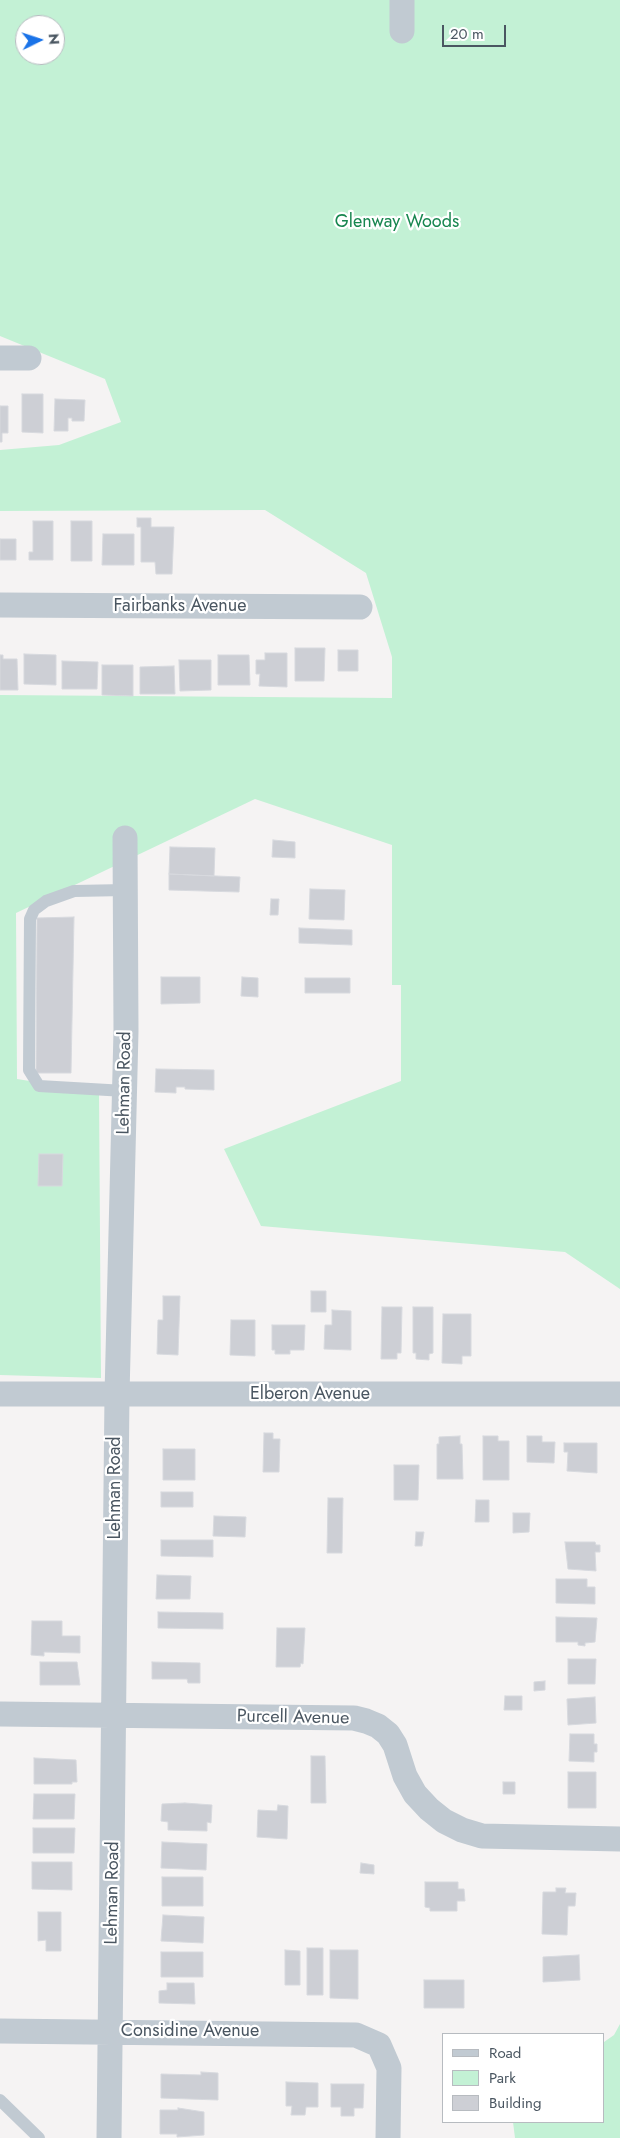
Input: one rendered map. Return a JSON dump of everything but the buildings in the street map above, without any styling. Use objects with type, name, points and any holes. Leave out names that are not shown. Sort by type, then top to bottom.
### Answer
[{"type":"street","points":[[402,0],[402,31]]},
{"type":"street","points":[[0,358],[29,358]]},
{"type":"street","name":"Fairbanks Avenue","points":[[0,605],[360,607]]},
{"type":"street","name":"Lehman Road","points":[[109,2138],[117,1395],[125,1091],[125,838]]},
{"type":"street","name":"Elberon Avenue","points":[[0,1394],[620,1394]]},
{"type":"street","name":"Purcell Avenue","points":[[0,1714],[354,1718],[378,1726],[388,1734],[395,1745],[405,1776],[420,1799],[444,1821],[462,1830],[482,1836],[620,1839]]},
{"type":"street","name":"Considine Avenue","points":[[0,2031],[356,2035],[379,2045],[389,2068],[388,2138]]},
{"type":"lane","points":[[125,1091],[39,1086],[29,1070],[29,1061],[30,919],[34,910],[46,901],[74,891],[126,890]]},
{"type":"lane","points":[[0,2100],[39,2138]]},
{"type":"green space","name":"Glenway Woods","points":[[0,0],[620,0],[620,1289],[565,1252],[261,1226],[224,1149],[401,1081],[401,985],[392,985],[392,845],[255,799],[16,913],[17,1079],[99,1092],[101,1378],[0,1375],[0,695],[392,698],[392,657],[366,573],[265,510],[0,511],[0,450],[59,445],[121,422],[105,379],[0,336]]},
{"type":"green space","points":[[620,2024],[620,2138],[515,2138],[513,2123],[605,2123],[605,2041],[614,2035]]}]
